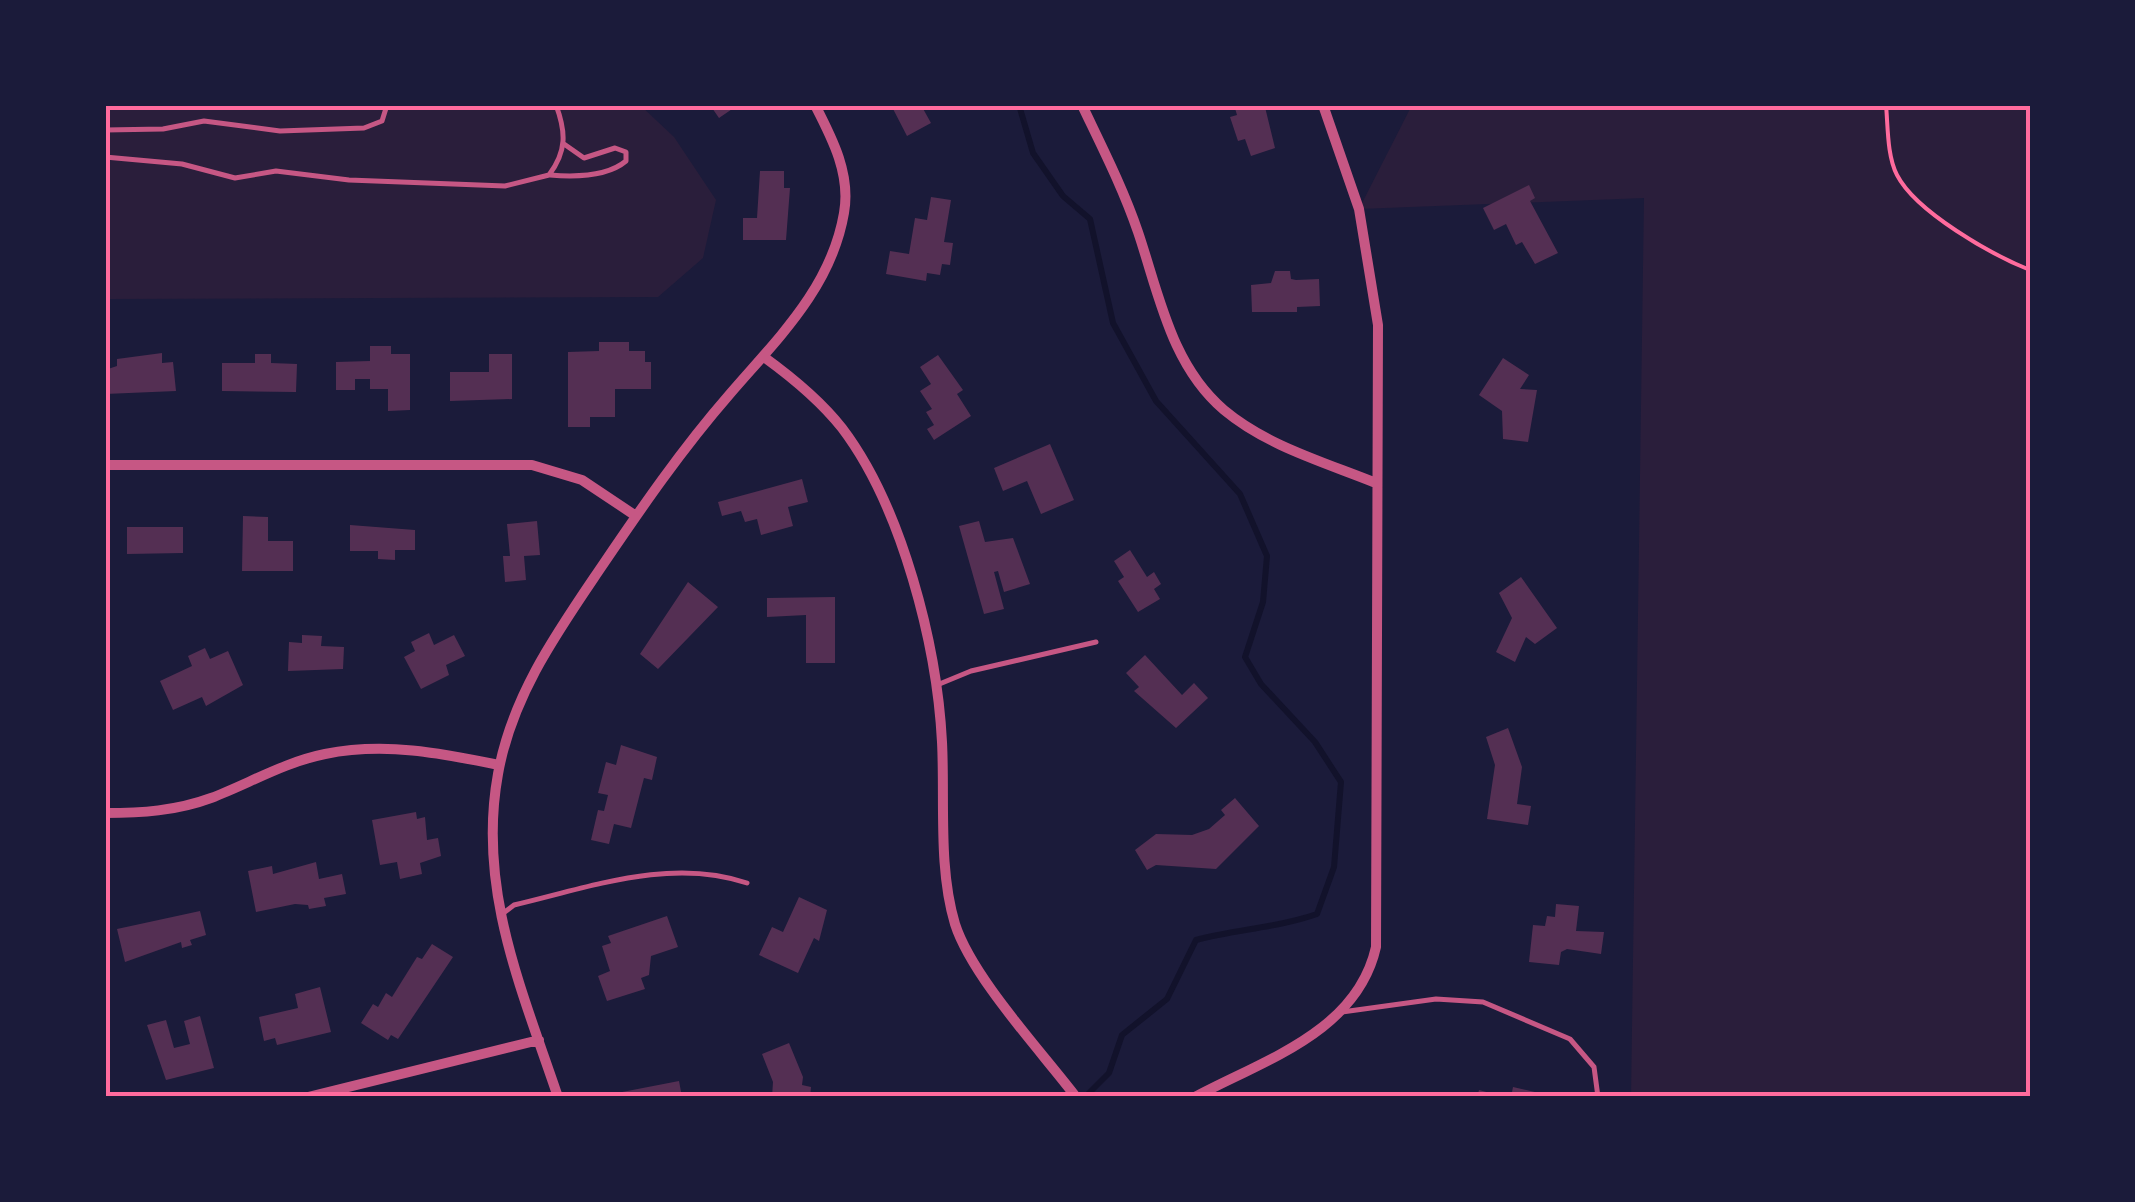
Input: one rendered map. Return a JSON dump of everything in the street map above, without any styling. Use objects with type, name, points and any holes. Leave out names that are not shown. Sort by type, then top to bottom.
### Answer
[{"type":"street","points":[[558,1097],[499,916],[491,845],[500,765],[512,722],[538,662],[636,516],[819,283],[844,212],[842,168],[815,105]]},
{"type":"street","points":[[1082,105],[1132,216],[1173,338],[1200,384],[1224,409],[1267,438],[1376,483]]},
{"type":"street","points":[[1196,1097],[1321,1030],[1342,1012],[1364,982],[1376,947],[1378,325],[1359,209],[1323,105]]},
{"type":"street","points":[[764,356],[826,409],[863,462],[909,574],[937,685],[950,896],[957,928],[976,964],[1076,1097]]},
{"type":"street","points":[[105,465],[532,465],[582,480],[636,516]]},
{"type":"street","points":[[105,813],[154,812],[192,804],[305,760],[364,748],[420,750],[500,765]]},
{"type":"street","points":[[308,1097],[539,1040]]},
{"type":"lane","points":[[105,130],[164,129],[204,121],[280,131],[364,128],[382,121],[386,105]]},
{"type":"lane","points":[[549,175],[564,144],[556,105]]},
{"type":"lane","points":[[105,157],[182,164],[235,178],[276,171],[348,180],[505,186],[549,175],[572,177],[618,168],[626,161],[626,152],[615,148],[584,158],[564,144]]},
{"type":"lane","points":[[937,685],[971,671],[1096,642]]},
{"type":"lane","points":[[499,916],[514,906],[681,870],[717,873],[748,883]]},
{"type":"lane","points":[[1342,1012],[1436,998],[1482,1002],[1570,1039],[1594,1067],[1598,1097]]},
{"type":"path","points":[[1886,105],[1896,174],[1911,193],[1958,230],[2030,270]]},
{"type":"shaded area","points":[[105,105],[640,105],[674,137],[716,200],[703,258],[658,297],[105,299]]},
{"type":"shaded area","points":[[1412,105],[2030,105],[2030,1097],[1631,1097],[1644,198],[1359,209]]},
{"type":"building","points":[[710,105],[738,105],[719,118]]},
{"type":"building","points":[[891,105],[921,105],[931,123],[907,136]]},
{"type":"building","points":[[1234,105],[1265,107],[1275,148],[1251,156],[1245,139],[1238,141],[1230,117],[1237,115]]},
{"type":"building","points":[[760,171],[784,171],[784,188],[790,188],[786,240],[743,240],[743,218],[757,218]]},
{"type":"building","points":[[1529,185],[1535,198],[1530,201],[1558,253],[1535,264],[1522,242],[1516,245],[1506,224],[1494,230],[1483,208]]},
{"type":"building","points":[[931,197],[951,200],[944,242],[953,243],[950,265],[942,264],[940,275],[927,273],[926,281],[886,274],[890,251],[909,254],[915,218],[927,220]]},
{"type":"building","points":[[1275,271],[1290,271],[1291,279],[1296,280],[1319,279],[1320,306],[1297,307],[1297,312],[1252,312],[1251,285],[1271,283]]},
{"type":"building","points":[[599,342],[629,342],[629,351],[645,351],[645,362],[651,362],[651,389],[615,389],[615,417],[590,417],[590,427],[568,427],[568,352],[599,351]]},
{"type":"building","points":[[370,346],[391,346],[391,354],[410,354],[410,410],[388,411],[388,389],[370,389],[370,379],[355,379],[355,390],[336,390],[336,362],[370,361]]},
{"type":"building","points":[[162,353],[162,363],[173,362],[176,391],[105,394],[105,370],[117,366],[117,359]]},
{"type":"building","points":[[255,354],[271,354],[271,363],[297,364],[296,392],[222,391],[222,363],[255,363]]},
{"type":"building","points":[[489,354],[512,354],[512,399],[450,401],[450,372],[489,372]]},
{"type":"building","points":[[938,355],[963,390],[957,394],[971,416],[934,440],[927,429],[934,425],[926,412],[932,409],[920,391],[931,384],[920,367]]},
{"type":"building","points":[[1503,358],[1529,375],[1520,389],[1537,390],[1528,442],[1503,439],[1502,411],[1479,395]]},
{"type":"building","points":[[1050,444],[1074,500],[1041,514],[1027,481],[1003,491],[994,468]]},
{"type":"building","points":[[802,479],[808,502],[788,507],[793,526],[761,535],[757,519],[745,522],[741,511],[722,516],[718,502]]},
{"type":"building","points":[[243,516],[268,517],[268,541],[293,541],[293,571],[242,571]]},
{"type":"building","points":[[537,521],[540,555],[524,556],[526,580],[505,582],[503,556],[510,556],[507,524]]},
{"type":"building","points":[[979,521],[985,542],[1013,538],[1030,584],[1004,592],[998,571],[994,572],[1004,609],[984,614],[959,526]]},
{"type":"building","points":[[350,525],[415,530],[415,550],[395,550],[395,560],[378,559],[378,551],[350,551]]},
{"type":"building","points":[[127,527],[183,527],[183,553],[127,554]]},
{"type":"building","points":[[1130,550],[1147,577],[1154,572],[1161,584],[1154,589],[1160,599],[1138,612],[1118,581],[1124,577],[1114,561]]},
{"type":"building","points":[[1521,577],[1557,628],[1535,644],[1526,637],[1515,662],[1496,652],[1512,618],[1499,593]]},
{"type":"building","points":[[688,582],[718,607],[658,669],[640,654]]},
{"type":"building","points":[[835,597],[835,663],[806,663],[806,615],[767,617],[767,598]]},
{"type":"building","points":[[429,633],[434,645],[454,635],[465,656],[446,665],[449,675],[421,689],[404,657],[415,651],[411,642]]},
{"type":"building","points":[[302,635],[322,636],[321,646],[344,647],[343,669],[288,671],[289,642],[302,643]]},
{"type":"building","points":[[205,648],[210,659],[228,651],[243,685],[206,706],[202,697],[173,710],[160,681],[192,666],[188,656]]},
{"type":"building","points":[[1145,655],[1182,695],[1194,683],[1208,698],[1176,728],[1134,691],[1139,687],[1126,673]]},
{"type":"building","points":[[1508,728],[1522,767],[1517,804],[1531,806],[1528,825],[1487,819],[1495,765],[1486,737]]},
{"type":"building","points":[[621,745],[657,757],[652,780],[644,778],[631,828],[614,824],[609,844],[591,840],[598,810],[604,811],[608,795],[598,793],[606,762],[616,765]]},
{"type":"building","points":[[1235,798],[1259,826],[1216,869],[1156,865],[1147,870],[1135,850],[1156,834],[1192,835],[1209,829],[1225,815],[1221,810]]},
{"type":"building","points":[[416,812],[417,819],[425,817],[427,840],[438,838],[441,856],[420,863],[422,874],[400,879],[397,862],[380,865],[372,820]]},
{"type":"building","points":[[316,862],[319,879],[342,874],[346,894],[324,898],[326,906],[309,909],[308,905],[295,904],[256,912],[248,871],[272,866],[273,874]]},
{"type":"building","points":[[799,897],[827,910],[819,941],[814,938],[798,973],[759,955],[772,927],[783,932]]},
{"type":"building","points":[[1556,904],[1579,906],[1576,931],[1604,932],[1601,954],[1567,949],[1561,952],[1559,965],[1529,962],[1533,925],[1545,926],[1547,916],[1555,917]]},
{"type":"building","points":[[200,911],[206,935],[190,940],[192,945],[182,948],[181,942],[125,962],[117,929]]},
{"type":"building","points":[[667,916],[678,947],[651,956],[649,975],[641,978],[645,989],[607,1001],[598,976],[610,971],[602,946],[611,943],[608,936]]},
{"type":"building","points":[[432,944],[453,957],[398,1039],[391,1035],[388,1040],[361,1023],[386,993],[392,997],[417,957],[422,959]]},
{"type":"building","points":[[320,987],[331,1032],[277,1045],[275,1038],[264,1041],[259,1017],[298,1008],[295,994]]},
{"type":"building","points":[[200,1016],[214,1068],[166,1080],[147,1025],[166,1020],[174,1048],[190,1044],[184,1021]]},
{"type":"building","points":[[789,1043],[803,1077],[802,1085],[811,1087],[810,1097],[772,1097],[773,1082],[762,1054]]},
{"type":"building","points":[[679,1081],[682,1097],[618,1097],[617,1093]]},
{"type":"building","points":[[1513,1087],[1535,1092],[1533,1097],[1511,1097]]},
{"type":"building","points":[[1479,1090],[1501,1096],[1477,1097]]},
{"type":"waterway","points":[[1019,105],[1033,153],[1063,196],[1090,219],[1113,323],[1156,401],[1240,494],[1267,556],[1263,602],[1245,657],[1261,684],[1315,742],[1341,782],[1334,867],[1317,914],[1196,940],[1167,999],[1122,1035],[1109,1073],[1089,1093]]}]
